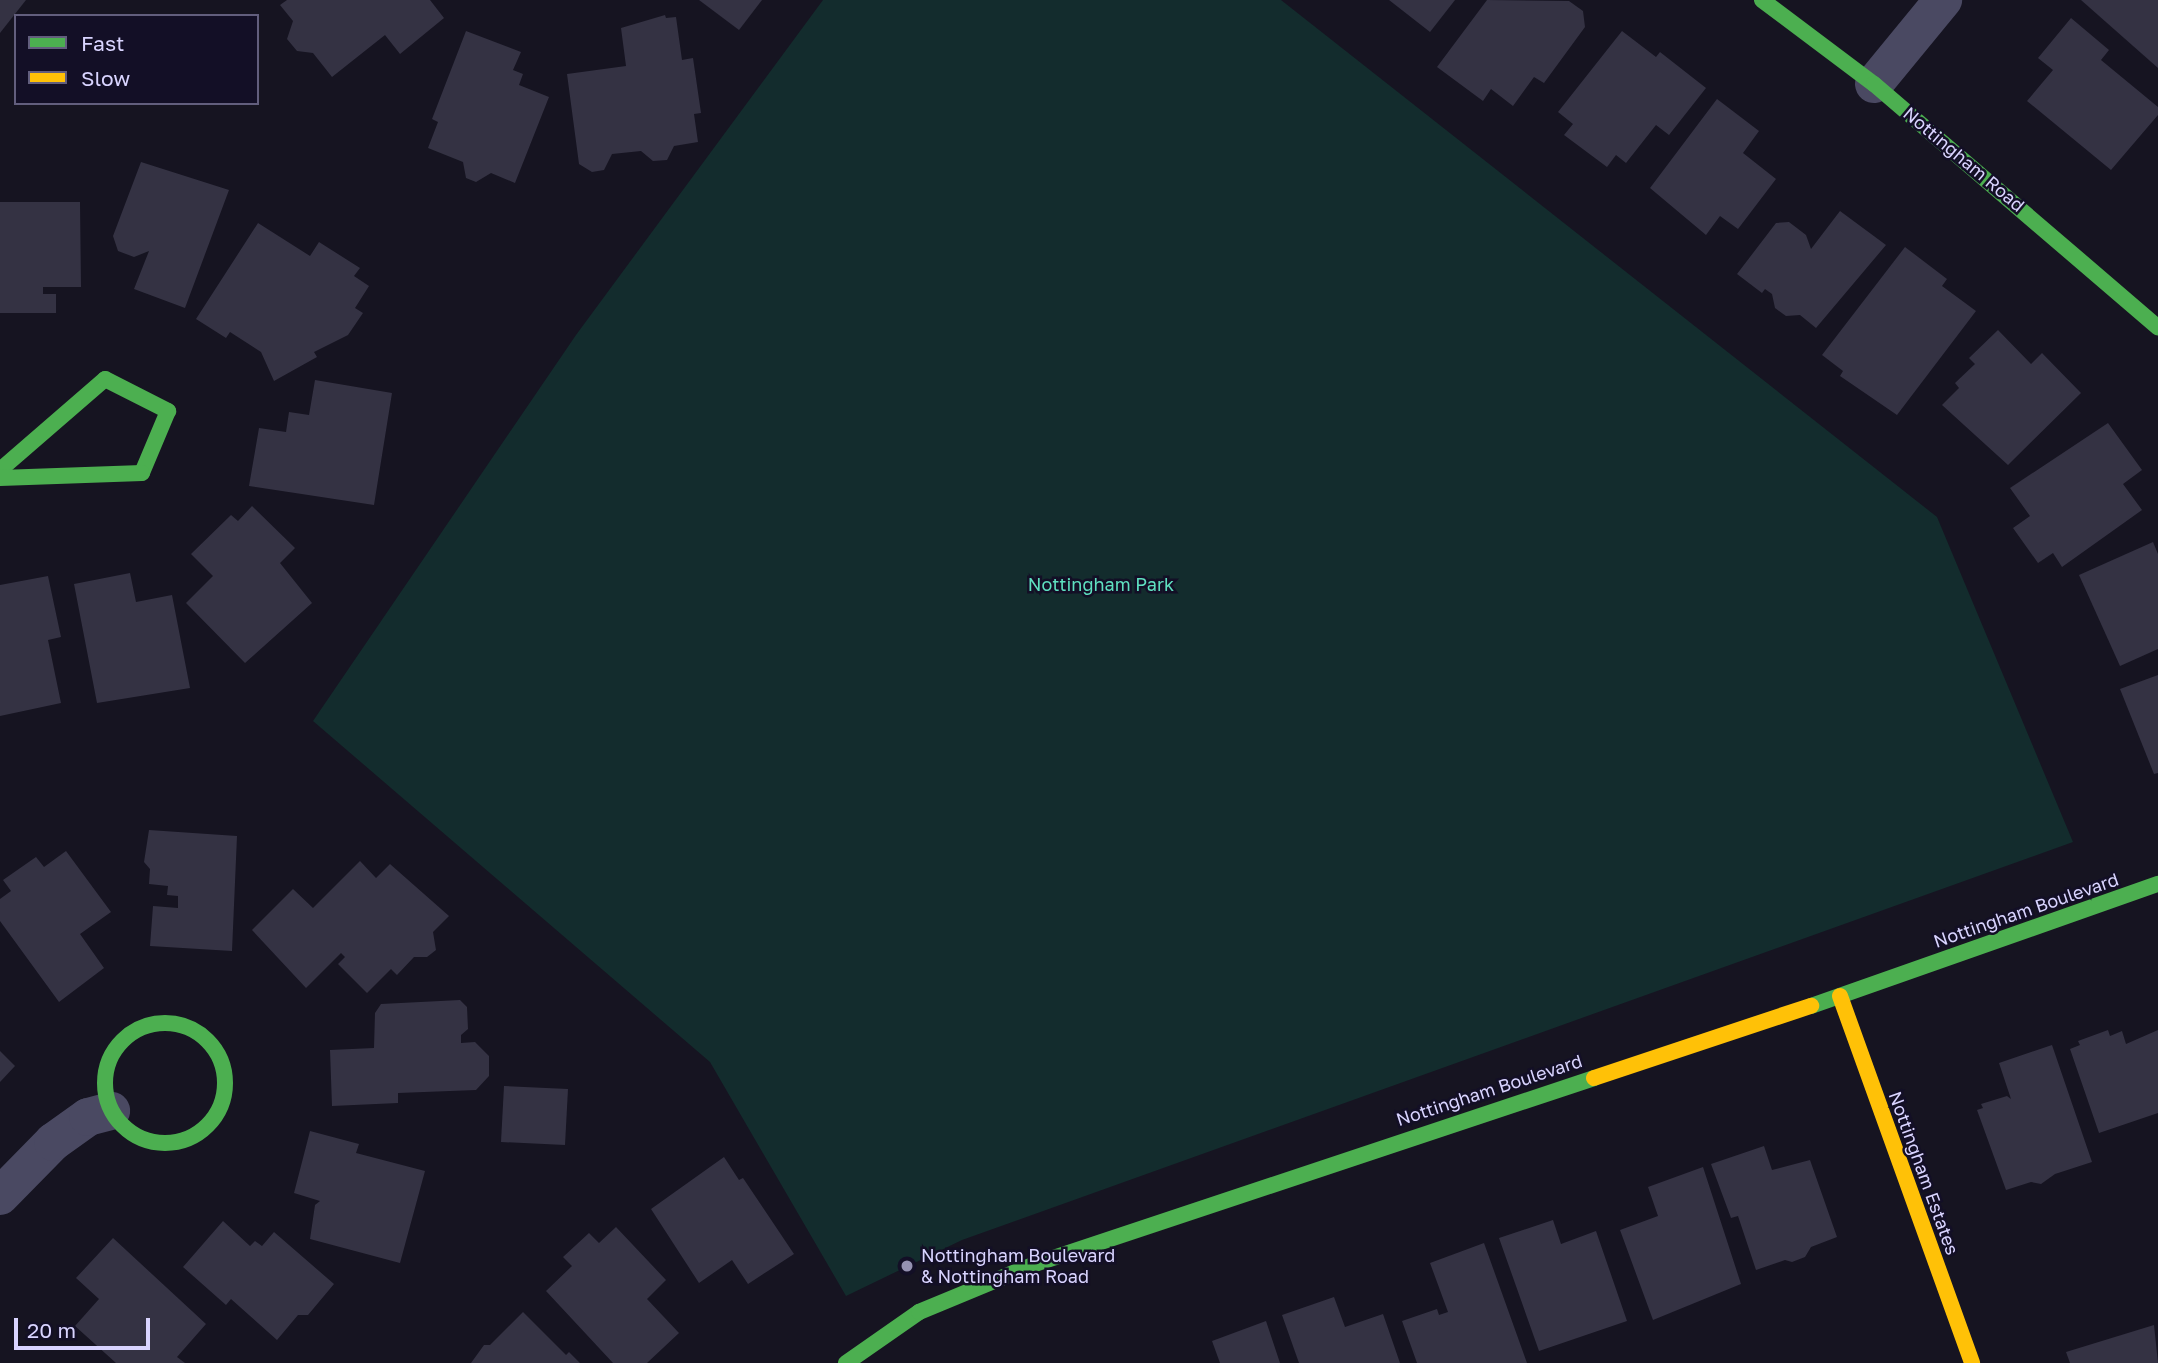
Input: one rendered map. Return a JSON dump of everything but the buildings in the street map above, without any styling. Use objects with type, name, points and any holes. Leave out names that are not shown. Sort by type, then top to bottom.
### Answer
[{"type":"street","name":"Nottingham Road","points":[[1762,0],[1874,84],[2148,313],[2158,327]]},
{"type":"street","points":[[1874,84],[1943,0]]},
{"type":"street","points":[[0,470],[105,379],[168,411],[142,473],[0,478]]},
{"type":"street","name":"Nottingham Boulevard","points":[[846,1363],[919,1311],[1035,1264],[1840,996],[2158,884]]},
{"type":"street","name":"Nottingham Estates","points":[[1840,996],[1972,1363]]},
{"type":"street","points":[[165,1022],[185,1026],[203,1036],[217,1052],[224,1072],[224,1093],[217,1112],[195,1134],[176,1142],[142,1138],[124,1128],[111,1111],[104,1085],[107,1064],[133,1031],[165,1022]]},
{"type":"street","points":[[0,1196],[53,1142],[88,1117],[111,1111]]},
{"type":"green space","name":"Nottingham Park","points":[[823,0],[1281,0],[1937,517],[2073,842],[962,1240],[846,1296],[710,1062],[313,721],[576,335]]},
{"type":"traffic: fast","points":[[1762,0],[1874,84],[2158,327]]},
{"type":"traffic: fast","points":[[0,470],[105,379],[168,411],[142,473],[0,478]]},
{"type":"traffic: fast","points":[[1811,1006],[2158,884]]},
{"type":"traffic: fast","points":[[165,1023],[188,1028],[207,1041],[220,1060],[225,1083],[220,1106],[207,1125],[188,1138],[165,1143],[142,1138],[123,1125],[110,1106],[105,1083],[110,1060],[123,1041],[142,1028],[165,1023]]},
{"type":"traffic: fast","points":[[846,1363],[919,1312],[1035,1264],[1594,1078]]},
{"type":"traffic: slow","points":[[1840,996],[1972,1363]]},
{"type":"traffic: slow","points":[[1594,1078],[1811,1006]]},
{"type":"place","name":"Nottingham Boulevard & Nottingham Road","points":[[907,1266]]}]
